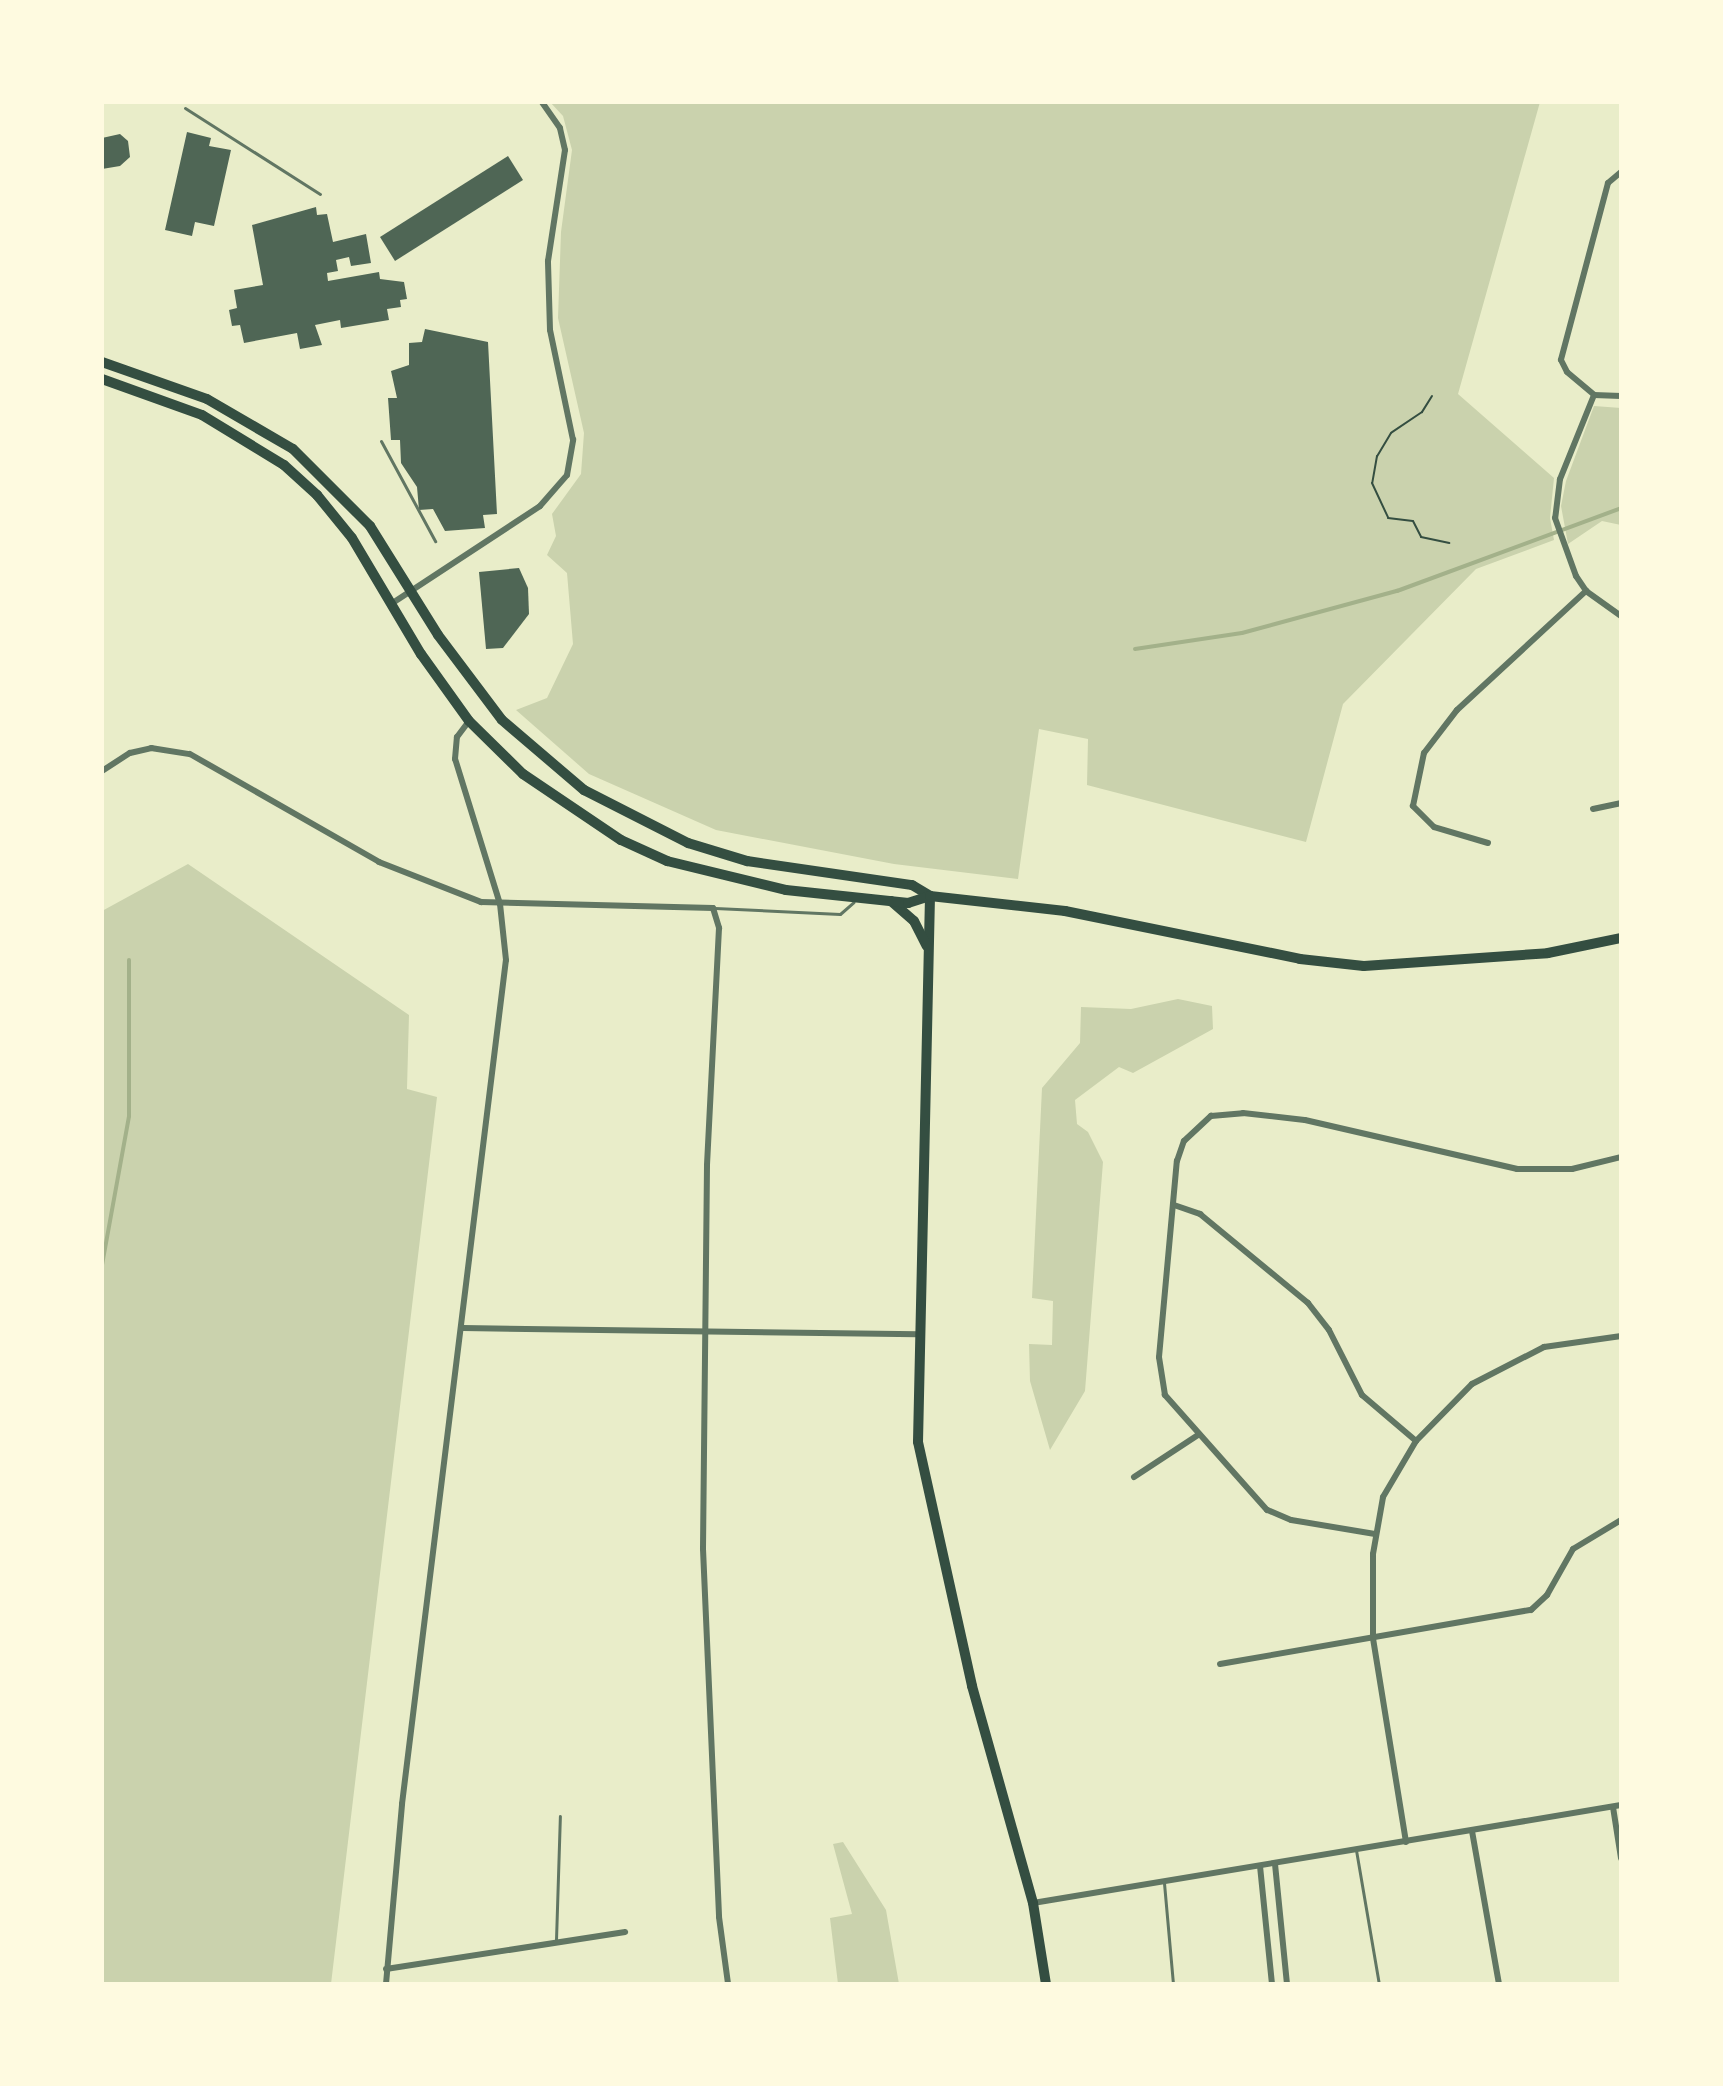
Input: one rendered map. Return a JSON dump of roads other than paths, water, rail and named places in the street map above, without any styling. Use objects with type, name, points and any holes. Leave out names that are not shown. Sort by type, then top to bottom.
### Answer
[{"type":"main road","points":[[102,362],[207,399],[293,449],[370,526],[502,720],[584,790],[641,823],[747,861],[912,885],[930,896]]},
{"type":"main road","points":[[102,379],[202,415],[284,465],[317,495],[352,538],[391,604],[469,721],[523,774],[621,840],[716,876],[857,899],[908,903],[930,896],[1065,911],[1300,959],[1364,966],[1548,953],[1621,938]]},
{"type":"main road","points":[[930,896],[916,1410],[923,1466],[972,1686],[1033,1903],[1046,1984]]},
{"type":"main road","points":[[891,901],[914,921],[928,948]]},
{"type":"street","points":[[391,604],[540,506],[567,475],[572,458],[550,316],[548,261],[565,150],[560,128],[542,102]]},
{"type":"street","points":[[1621,172],[1608,183],[1562,353],[1567,372],[1594,395],[1621,396]]},
{"type":"street","points":[[1594,395],[1560,479],[1555,518],[1565,558],[1586,591],[1621,616]]},
{"type":"street","points":[[1488,843],[1434,827],[1413,806],[1424,753],[1457,710],[1586,591]]},
{"type":"street","points":[[386,1984],[506,960],[500,904],[455,759],[457,737],[469,721]]},
{"type":"street","points":[[102,771],[130,753],[151,748],[190,754],[392,868],[460,895],[500,904],[713,908],[719,928],[707,1166],[703,1549],[719,1917],[728,1984]]},
{"type":"street","points":[[1593,809],[1621,803]]},
{"type":"street","points":[[1375,1534],[1277,1516],[1257,1501],[1165,1395],[1159,1370],[1177,1161],[1184,1141],[1200,1123],[1226,1112],[1295,1118],[1527,1170],[1572,1169],[1621,1157]]},
{"type":"street","points":[[1174,1205],[1200,1214],[1308,1303],[1329,1330],[1362,1395],[1416,1441]]},
{"type":"street","points":[[463,1328],[918,1334]]},
{"type":"street","points":[[1406,1842],[1373,1638],[1375,1534],[1383,1497],[1416,1441],[1454,1398],[1506,1363],[1566,1342],[1621,1336]]},
{"type":"street","points":[[1134,1477],[1198,1435]]},
{"type":"street","points":[[1220,1664],[1537,1607],[1573,1549],[1621,1520]]},
{"type":"street","points":[[1033,1903],[1617,1806],[1621,1858]]},
{"type":"street","points":[[1472,1831],[1499,1984]]},
{"type":"street","points":[[1275,1864],[1287,1984]]},
{"type":"street","points":[[1260,1866],[1272,1984]]},
{"type":"street","points":[[386,1969],[625,1932]]},
{"type":"lane","points":[[185,108],[320,194]]},
{"type":"lane","points":[[381,441],[435,541]]},
{"type":"lane","points":[[713,908],[840,914],[857,899]]},
{"type":"lane","points":[[557,1944],[560,1816]]},
{"type":"lane","points":[[1356,1850],[1379,1984]]},
{"type":"lane","points":[[1164,1883],[1173,1984]]},
{"type":"waterway","points":[[1135,649],[1242,633],[1397,591],[1621,508]]},
{"type":"waterway","points":[[102,1265],[129,1116],[129,960]]}]
